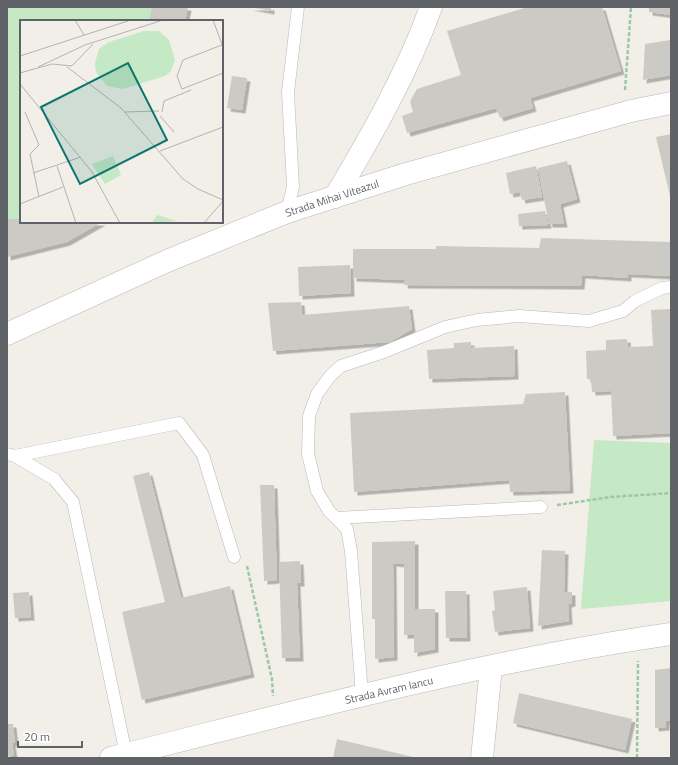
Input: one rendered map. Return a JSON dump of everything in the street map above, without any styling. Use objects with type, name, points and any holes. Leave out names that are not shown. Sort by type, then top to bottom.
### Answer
[{"type":"street","points":[[335,197],[396,90],[416,48],[431,7]]},
{"type":"street","name":"Strada Mihai Viteazul","points":[[7,334],[167,261],[287,212],[421,170],[631,111],[671,103]]},
{"type":"street","name":"Strada Avram Iancu","points":[[118,756],[362,695],[491,667],[671,634]]},
{"type":"street","points":[[482,758],[491,667]]},
{"type":"lane","points":[[287,212],[294,188],[288,92],[298,7]]},
{"type":"lane","points":[[362,695],[351,552],[347,529],[329,511],[317,491],[308,454],[309,416],[317,394],[330,376],[341,366],[384,352],[445,327],[477,320],[519,316],[589,321],[623,312],[635,301],[662,288],[671,287]]},
{"type":"lane","points":[[11,455],[179,423],[203,455],[234,558]]},
{"type":"lane","points":[[11,455],[54,479],[72,502],[118,756]]},
{"type":"lane","points":[[336,518],[541,507]]},
{"type":"path","points":[[625,90],[631,7]]},
{"type":"path","points":[[541,507],[611,497],[671,493]]},
{"type":"path","points":[[247,563],[272,679],[272,688],[278,716]]},
{"type":"path","points":[[637,758],[639,639]]},
{"type":"green space","points":[[7,7],[188,7],[185,20],[20,20],[20,223],[100,223],[67,242],[7,257]]},
{"type":"green space","points":[[594,440],[671,443],[671,601],[581,609]]},
{"type":"building","points":[[152,7],[188,7],[185,20],[149,20]]},
{"type":"building","points":[[250,7],[271,7],[271,11]]},
{"type":"building","points":[[528,7],[602,7],[621,71],[530,98],[533,108],[500,118],[496,108],[407,133],[402,116],[413,112],[410,101],[417,89],[461,75],[447,31]]},
{"type":"building","points":[[649,7],[671,7],[671,15],[649,12]]},
{"type":"building","points":[[670,40],[671,75],[643,80],[645,44]]},
{"type":"building","points":[[232,76],[247,78],[242,110],[227,108]]},
{"type":"building","points":[[671,134],[671,196],[670,196],[656,137]]},
{"type":"building","points":[[567,161],[577,199],[560,204],[564,224],[549,224],[538,168]]},
{"type":"building","points":[[536,166],[542,197],[522,200],[520,192],[510,194],[506,173]]},
{"type":"building","points":[[545,211],[548,225],[519,226],[518,214]]},
{"type":"building","points":[[7,219],[20,219],[20,223],[100,223],[67,242],[7,257]]},
{"type":"building","points":[[541,238],[671,242],[671,276],[628,274],[628,278],[582,275],[581,286],[404,285],[405,280],[353,278],[353,249],[436,249],[436,246],[539,248]]},
{"type":"building","points":[[350,265],[351,293],[299,296],[298,267]]},
{"type":"building","points":[[301,302],[302,315],[409,306],[412,329],[390,342],[273,351],[268,303]]},
{"type":"building","points":[[671,309],[671,433],[613,436],[611,391],[592,392],[591,379],[587,379],[586,351],[606,350],[606,340],[627,339],[628,347],[653,346],[651,310]]},
{"type":"building","points":[[471,342],[471,348],[514,346],[515,376],[429,379],[427,350],[454,348],[454,343]]},
{"type":"building","points":[[565,392],[570,490],[510,492],[509,480],[354,492],[350,413],[523,404],[526,394]]},
{"type":"building","points":[[149,472],[181,598],[230,586],[251,674],[142,700],[122,612],[165,602],[133,476]]},
{"type":"building","points":[[260,485],[274,485],[277,580],[264,581]]},
{"type":"building","points":[[415,541],[415,609],[435,609],[435,649],[414,653],[414,635],[404,635],[404,564],[393,563],[394,657],[375,659],[375,619],[372,619],[372,542]]},
{"type":"building","points":[[542,550],[565,551],[564,592],[572,592],[572,603],[568,604],[569,621],[538,626]]},
{"type":"building","points":[[300,561],[301,583],[297,583],[300,658],[282,658],[279,562]]},
{"type":"building","points":[[527,587],[530,628],[495,632],[492,611],[495,610],[493,591]]},
{"type":"building","points":[[445,591],[466,591],[467,638],[446,638]]},
{"type":"building","points":[[29,592],[31,617],[15,618],[13,593]]},
{"type":"building","points":[[671,668],[671,721],[666,721],[666,727],[655,728],[655,670]]},
{"type":"building","points":[[519,693],[632,719],[625,750],[513,723]]},
{"type":"building","points":[[7,724],[13,724],[15,743],[12,743],[14,755],[7,757]]},
{"type":"building","points":[[337,739],[413,757],[413,758],[333,758]]}]
